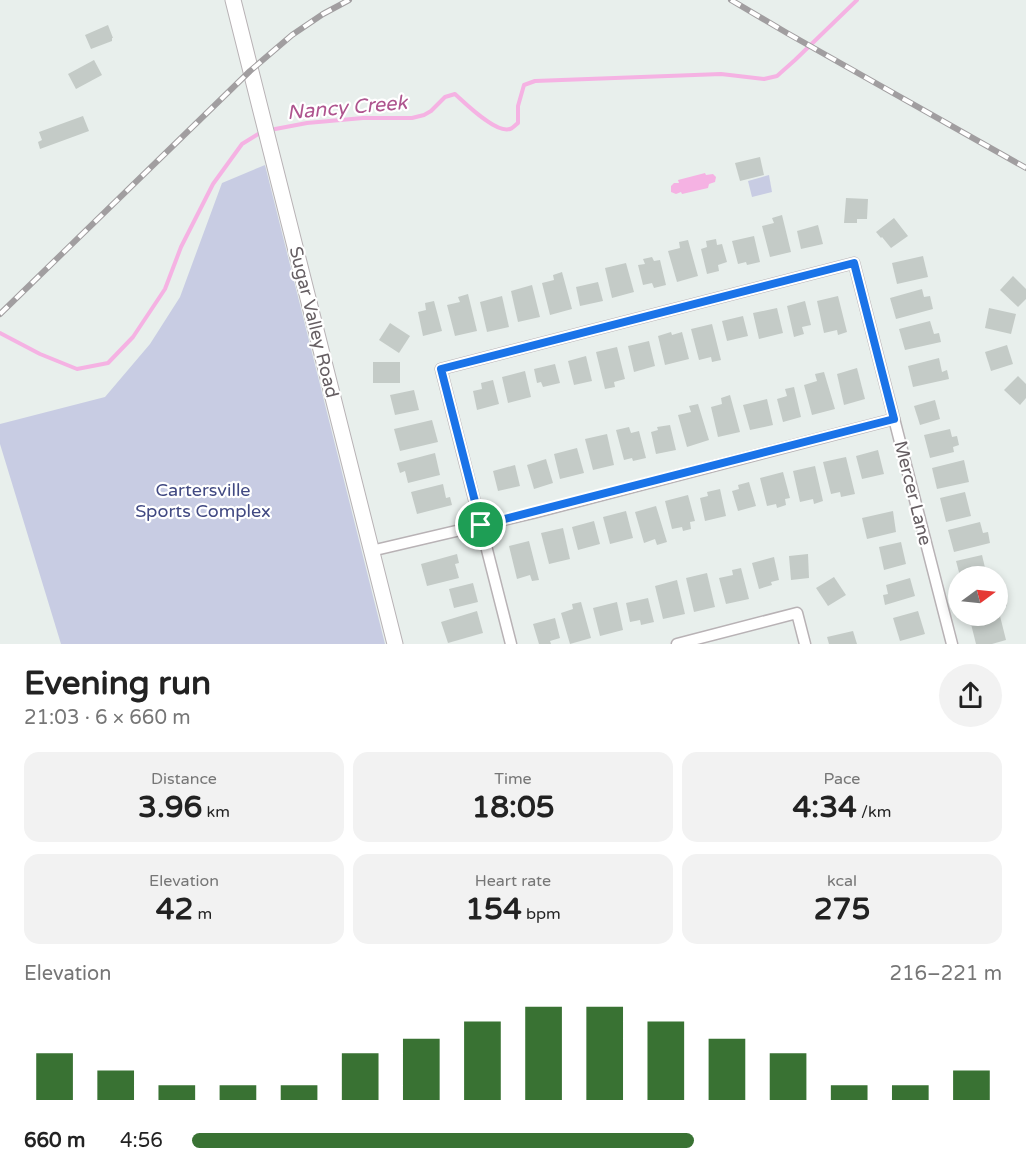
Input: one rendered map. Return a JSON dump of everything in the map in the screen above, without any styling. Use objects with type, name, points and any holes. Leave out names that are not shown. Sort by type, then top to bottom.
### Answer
[{"type":"street","name":"Sugar Valley Road","points":[[233,0],[395,644]]},
{"type":"street","name":"Mercer Lane","points":[[511,644],[441,369],[854,263],[952,644]]},
{"type":"street","points":[[371,551],[894,419]]},
{"type":"street","points":[[677,644],[797,613],[805,644]]},
{"type":"green space","name":"Cartersville Sports Complex","points":[[265,165],[385,644],[61,644],[0,444],[0,424],[105,397],[150,344],[180,297],[222,183]]},
{"type":"green space","points":[[769,175],[772,192],[752,197],[748,181]]},
{"type":"shaded area","points":[[705,173],[716,177],[715,182],[709,184],[708,188],[682,194],[671,192],[671,186],[679,183],[678,180]]},
{"type":"building","points":[[108,25],[112,41],[91,49],[85,35]]},
{"type":"building","points":[[94,60],[102,75],[76,89],[68,74]]},
{"type":"building","points":[[83,116],[89,131],[40,149],[38,142],[42,140],[39,132]]},
{"type":"building","points":[[760,157],[764,175],[740,181],[735,163]]},
{"type":"building","points":[[846,198],[868,199],[867,219],[857,219],[857,223],[844,223]]},
{"type":"building","points":[[782,215],[791,252],[770,257],[762,226],[774,223],[772,218]]},
{"type":"building","points":[[894,218],[908,236],[891,248],[876,232]]},
{"type":"building","points":[[818,225],[823,244],[801,249],[797,231]]},
{"type":"building","points":[[754,236],[760,262],[747,265],[746,262],[738,264],[732,241]]},
{"type":"building","points":[[716,239],[717,245],[722,244],[727,262],[718,265],[719,271],[707,274],[701,249],[707,247],[706,241]]},
{"type":"building","points":[[688,240],[698,276],[677,282],[668,251],[680,248],[679,242]]},
{"type":"building","points":[[923,256],[928,277],[897,284],[892,263]]},
{"type":"building","points":[[652,257],[654,261],[660,260],[666,285],[654,288],[652,283],[643,285],[638,265],[645,264],[643,259]]},
{"type":"building","points":[[626,263],[634,292],[612,298],[605,268]]},
{"type":"building","points":[[562,272],[572,309],[550,315],[542,283],[554,280],[553,275]]},
{"type":"building","points":[[1013,276],[1026,289],[1026,299],[1018,307],[1000,290]]},
{"type":"building","points":[[598,282],[603,301],[580,306],[576,287]]},
{"type":"building","points":[[532,285],[540,317],[518,322],[511,291]]},
{"type":"building","points":[[922,289],[924,297],[930,296],[933,309],[896,319],[890,298]]},
{"type":"building","points":[[468,294],[477,331],[455,336],[447,305],[460,302],[458,297]]},
{"type":"building","points":[[502,296],[509,327],[487,332],[480,302]]},
{"type":"building","points":[[838,296],[847,332],[838,335],[837,330],[824,333],[817,301]]},
{"type":"building","points":[[434,301],[442,331],[423,336],[418,312],[426,310],[425,303]]},
{"type":"building","points":[[805,301],[811,325],[802,327],[804,334],[794,337],[787,306]]},
{"type":"building","points":[[777,308],[783,333],[759,339],[753,313]]},
{"type":"building","points":[[989,308],[1016,314],[1011,334],[985,328]]},
{"type":"building","points":[[743,316],[748,336],[727,341],[722,321]]},
{"type":"building","points":[[930,321],[934,334],[939,333],[941,342],[905,350],[899,329]]},
{"type":"building","points":[[390,323],[410,336],[399,353],[379,340]]},
{"type":"building","points":[[712,324],[721,360],[712,362],[711,357],[699,360],[691,329]]},
{"type":"building","points":[[671,332],[672,335],[682,332],[689,359],[665,365],[658,336]]},
{"type":"building","points":[[649,341],[655,366],[634,372],[628,346]]},
{"type":"building","points":[[1007,345],[1013,364],[991,371],[985,352]]},
{"type":"building","points":[[617,347],[625,379],[614,382],[615,387],[605,389],[596,352]]},
{"type":"building","points":[[586,356],[592,381],[574,385],[568,361]]},
{"type":"building","points":[[939,358],[942,372],[947,370],[949,379],[913,387],[908,366]]},
{"type":"building","points":[[373,362],[400,362],[400,383],[373,383]]},
{"type":"building","points":[[555,364],[560,383],[543,387],[541,382],[537,383],[534,369]]},
{"type":"building","points":[[857,368],[865,399],[844,405],[837,374]]},
{"type":"building","points":[[525,371],[531,397],[508,403],[502,377]]},
{"type":"building","points":[[824,372],[835,409],[812,415],[804,385],[817,381],[815,374]]},
{"type":"building","points":[[1018,376],[1026,384],[1026,398],[1020,405],[1004,390]]},
{"type":"building","points":[[493,380],[499,404],[477,410],[473,391],[482,389],[481,383]]},
{"type":"building","points":[[794,387],[801,417],[783,422],[777,399],[787,396],[785,389]]},
{"type":"building","points":[[414,390],[419,410],[395,415],[390,395]]},
{"type":"building","points":[[730,395],[740,432],[718,437],[711,407],[722,404],[721,398]]},
{"type":"building","points":[[767,399],[773,425],[750,430],[743,405]]},
{"type":"building","points":[[935,400],[940,419],[920,425],[914,406]]},
{"type":"building","points":[[698,404],[709,440],[687,447],[678,415],[691,412],[689,406]]},
{"type":"building","points":[[432,420],[438,442],[400,451],[394,429]]},
{"type":"building","points":[[670,425],[676,450],[656,454],[651,432],[658,430],[657,427]]},
{"type":"building","points":[[629,427],[631,433],[639,431],[646,458],[633,461],[632,458],[624,460],[616,430]]},
{"type":"building","points":[[950,429],[952,437],[957,436],[959,445],[953,447],[954,452],[930,458],[924,435]]},
{"type":"building","points":[[607,434],[614,465],[593,470],[585,439]]},
{"type":"building","points":[[577,448],[584,473],[560,479],[554,454]]},
{"type":"building","points":[[878,450],[884,474],[862,479],[856,456]]},
{"type":"building","points":[[435,453],[440,475],[408,483],[405,471],[400,473],[397,463]]},
{"type":"building","points":[[846,457],[855,494],[841,497],[840,492],[831,494],[823,462]]},
{"type":"building","points":[[546,459],[553,483],[534,489],[527,465]]},
{"type":"building","points":[[964,460],[969,482],[937,489],[932,468]]},
{"type":"building","points":[[515,465],[520,486],[498,491],[493,471]]},
{"type":"building","points":[[815,466],[823,501],[814,504],[813,499],[800,502],[793,471]]},
{"type":"building","points":[[783,472],[790,498],[785,499],[786,505],[777,508],[776,504],[767,506],[760,478]]},
{"type":"building","points":[[749,482],[756,506],[738,511],[732,491],[739,489],[738,485]]},
{"type":"building","points":[[443,484],[446,498],[450,497],[452,505],[417,514],[411,492]]},
{"type":"building","points":[[720,489],[726,516],[705,521],[700,498],[708,496],[707,492]]},
{"type":"building","points":[[965,492],[971,516],[946,522],[940,498]]},
{"type":"building","points":[[688,495],[695,521],[690,522],[691,529],[683,531],[682,527],[672,529],[665,501]]},
{"type":"building","points":[[656,506],[667,542],[657,545],[655,539],[644,543],[635,512]]},
{"type":"building","points":[[626,511],[633,538],[610,544],[603,517]]},
{"type":"building","points":[[893,511],[896,532],[867,539],[862,518]]},
{"type":"building","points":[[594,521],[600,544],[578,550],[572,527]]},
{"type":"building","points":[[980,522],[983,533],[988,532],[990,543],[954,552],[948,530]]},
{"type":"building","points":[[563,528],[570,559],[549,564],[541,533]]},
{"type":"building","points":[[529,541],[539,580],[532,581],[530,575],[517,579],[509,546]]},
{"type":"building","points":[[901,542],[906,564],[884,570],[879,547]]},
{"type":"building","points":[[457,554],[459,563],[455,564],[459,578],[427,586],[421,564]]},
{"type":"building","points":[[808,554],[809,578],[791,580],[789,556]]},
{"type":"building","points":[[982,555],[985,566],[957,566],[956,561]]},
{"type":"building","points":[[774,557],[779,580],[759,589],[752,563]]},
{"type":"building","points":[[741,568],[749,599],[726,604],[719,578],[733,575],[732,570]]},
{"type":"building","points":[[707,573],[715,607],[694,612],[686,578]]},
{"type":"building","points":[[834,577],[846,595],[828,606],[816,588]]},
{"type":"building","points":[[910,578],[915,596],[885,605],[883,595],[888,594],[886,585]]},
{"type":"building","points":[[677,580],[685,614],[663,619],[655,586]]},
{"type":"building","points":[[473,583],[478,602],[454,608],[449,589]]},
{"type":"building","points":[[648,598],[654,622],[641,625],[640,620],[630,622],[626,603]]},
{"type":"building","points":[[581,602],[591,638],[570,644],[561,613],[573,609],[572,604]]},
{"type":"building","points":[[617,602],[623,630],[600,636],[593,608]]},
{"type":"building","points":[[477,611],[483,633],[448,643],[441,622]]},
{"type":"building","points":[[918,611],[925,634],[900,641],[893,618]]},
{"type":"building","points":[[555,618],[560,638],[550,641],[551,644],[539,644],[533,624]]},
{"type":"building","points":[[972,626],[1002,626],[1006,640],[992,644],[976,644]]},
{"type":"building","points":[[853,631],[857,644],[829,644],[827,637]]},
{"type":"waterway","name":"Nancy Creek","points":[[270,130],[307,123],[363,118],[412,118],[424,115],[445,97],[455,94],[489,122],[497,127],[510,129],[518,123],[518,106],[524,85],[535,81],[721,74],[764,79],[777,76],[857,0]]},
{"type":"waterway","name":"Nancy Creek","points":[[0,333],[40,354],[77,369],[108,363],[133,337],[165,289],[181,247],[213,184],[242,144],[263,131]]},
{"type":"railway","points":[[0,314],[250,71],[292,35],[349,0]]},
{"type":"railway","points":[[731,0],[1026,168]]},
{"type":"route","points":[[854,263],[894,419],[481,525],[441,369],[854,263]]}]
